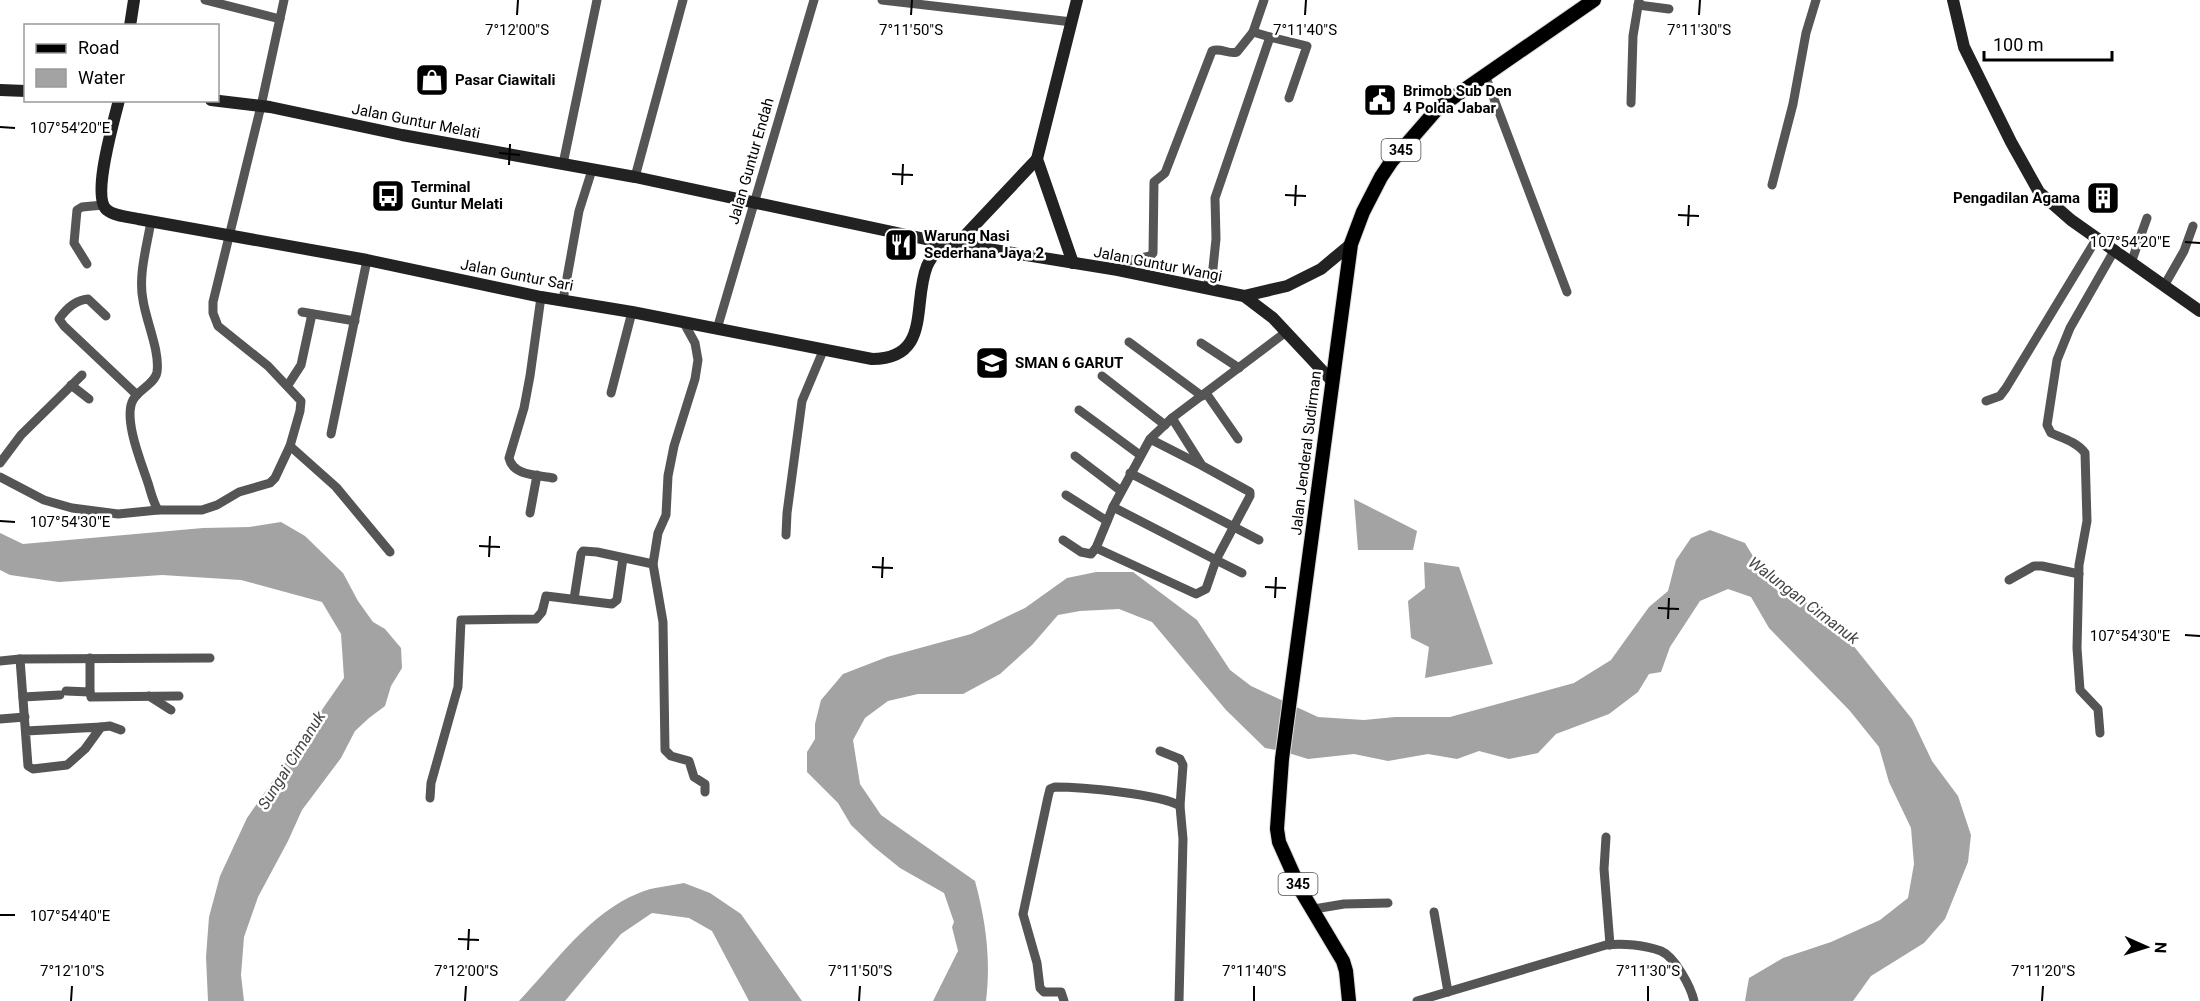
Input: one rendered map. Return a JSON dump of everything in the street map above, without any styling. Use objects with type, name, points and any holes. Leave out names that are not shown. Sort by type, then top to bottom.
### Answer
[{"type":"main road","name":"Jalan Jenderal Sudirman","points":[[1349,1001],[1343,961],[1295,879],[1279,842],[1277,829],[1282,759],[1293,692],[1351,244],[1363,212],[1391,162],[1438,108],[1594,0]]},
{"type":"street","points":[[130,24],[134,0]]},
{"type":"street","points":[[206,0],[280,19]]},
{"type":"street","points":[[0,477],[44,500],[64,507],[118,514],[158,510],[202,510],[217,505],[239,492],[270,483],[278,472],[290,446],[301,406],[298,396],[268,366],[218,326],[213,314],[213,302],[261,106],[284,0]]},
{"type":"street","points":[[563,164],[597,0]]},
{"type":"street","points":[[635,177],[683,0]]},
{"type":"street","name":"Jalan Guntur Endah","points":[[717,329],[814,0]]},
{"type":"street","points":[[882,0],[1072,22]]},
{"type":"street","points":[[1038,159],[1077,0]]},
{"type":"street","points":[[1118,270],[1128,261],[1150,256],[1153,253],[1154,182],[1165,174],[1212,51],[1216,49],[1236,53],[1253,32],[1264,0]]},
{"type":"street","points":[[1772,185],[1793,104],[1806,33],[1816,0]]},
{"type":"street","points":[[1953,0],[1964,47],[2034,185],[2071,220],[2200,311]]},
{"type":"street","points":[[1632,104],[1634,36],[1638,2],[1669,9]]},
{"type":"street","points":[[1253,32],[1306,45],[1289,98]]},
{"type":"street","points":[[1206,289],[1213,268],[1216,239],[1215,198],[1270,37]]},
{"type":"street","points":[[1485,75],[1567,292]]},
{"type":"street","points":[[0,90],[24,91]]},
{"type":"street","name":"Jalan Guntur Melati","points":[[219,101],[261,106],[402,135],[635,177],[950,243],[1073,263]]},
{"type":"street","points":[[87,264],[74,243],[77,210],[82,207],[104,205],[100,193],[118,102]]},
{"type":"street","name":"Jalan Guntur Sari","points":[[104,205],[111,213],[151,221],[367,260],[541,297],[632,312],[823,351],[883,359],[896,356],[909,345],[916,331],[927,267],[934,254],[950,243],[1038,159]]},
{"type":"street","name":"Jalan Guntur Wangi","points":[[1038,159],[1073,263],[1244,296],[1260,306],[1332,381]]},
{"type":"street","points":[[563,300],[579,211],[591,170]]},
{"type":"street","points":[[2131,263],[2147,218]]},
{"type":"street","points":[[151,221],[142,275],[142,297],[156,355],[157,370],[154,378],[132,403],[133,437],[152,500],[158,510]]},
{"type":"street","points":[[2164,286],[2184,251],[2193,226]]},
{"type":"street","points":[[1986,401],[2000,396],[2006,388],[2097,238]]},
{"type":"street","points":[[1244,296],[1287,285],[1321,269],[1351,244]]},
{"type":"street","points":[[2100,733],[2098,709],[2079,688],[2077,648],[2079,574],[2087,521],[2085,453],[2082,448],[2067,439],[2050,433],[2047,425],[2057,360],[2070,328],[2114,251]]},
{"type":"street","points":[[331,434],[367,260]]},
{"type":"street","points":[[541,297],[528,387],[508,458],[512,468],[516,470],[553,478]]},
{"type":"street","points":[[106,316],[84,299],[67,309],[59,319],[137,395]]},
{"type":"street","points":[[611,393],[632,312]]},
{"type":"street","points":[[288,386],[301,365],[307,313],[355,321]]},
{"type":"street","points":[[684,323],[695,344],[698,360],[674,446],[668,476],[666,515],[658,533],[653,564],[663,622],[664,750],[669,755],[689,762],[694,777],[705,784],[705,792]]},
{"type":"street","points":[[1063,540],[1084,554],[1090,554],[1096,548],[1113,507],[1150,439],[1173,418],[1286,332]]},
{"type":"street","points":[[1130,342],[1204,395],[1238,439]]},
{"type":"street","points":[[1201,343],[1239,369]]},
{"type":"street","points":[[786,535],[802,401],[823,351]]},
{"type":"street","points":[[0,463],[21,435],[82,375]]},
{"type":"street","points":[[1102,376],[1165,425]]},
{"type":"street","points":[[71,385],[89,399]]},
{"type":"street","points":[[1079,410],[1140,455]]},
{"type":"street","points":[[1173,418],[1201,465]]},
{"type":"street","points":[[1096,548],[1196,594],[1201,594],[1206,590],[1216,560],[1250,492],[1150,439]]},
{"type":"street","points":[[290,446],[336,487],[390,552]]},
{"type":"street","points":[[1075,456],[1121,491]]},
{"type":"street","points":[[1130,473],[1259,540]]},
{"type":"street","points":[[530,513],[537,475]]},
{"type":"street","points":[[1066,495],[1107,521]]},
{"type":"street","points":[[1113,507],[1242,573]]},
{"type":"street","points":[[574,599],[582,552],[592,551],[653,564]]},
{"type":"street","points":[[430,798],[431,783],[458,687],[461,620],[536,619],[542,612],[546,596],[614,603],[620,584],[623,558]]},
{"type":"street","points":[[2009,580],[2034,566],[2079,574]]},
{"type":"street","points":[[90,658],[91,697],[179,696]]},
{"type":"street","points":[[0,661],[210,658]]},
{"type":"street","points":[[20,659],[28,766],[40,768],[67,765],[85,749],[101,727]]},
{"type":"street","points":[[23,698],[90,692]]},
{"type":"street","points":[[149,696],[171,710]]},
{"type":"street","points":[[0,719],[25,717]]},
{"type":"street","points":[[26,731],[110,726],[121,730]]},
{"type":"street","points":[[1160,751],[1180,759],[1183,765],[1180,806],[1183,838],[1179,1001]]},
{"type":"street","points":[[1064,1001],[1061,992],[1044,992],[1040,988],[1037,963],[1023,914],[1050,789],[1063,787],[1112,791],[1167,801],[1180,806]]},
{"type":"street","points":[[1606,837],[1604,869],[1610,945]]},
{"type":"street","points":[[1314,909],[1344,904],[1388,903]]},
{"type":"street","points":[[1434,912],[1448,992]]},
{"type":"street","points":[[1417,1001],[1610,945],[1635,946],[1663,951],[1690,986],[1694,1001]]},
{"type":"water","points":[[1354,499],[1417,531],[1413,550],[1358,550]]},
{"type":"water","name":"Sungai Cimanuk","points":[[281,522],[305,536],[343,573],[358,601],[373,622],[385,629],[401,648],[402,668],[391,686],[385,706],[355,731],[341,758],[302,810],[258,897],[244,937],[241,975],[244,1001],[208,1001],[206,957],[209,917],[220,876],[247,818],[344,678],[341,634],[322,602],[241,580],[162,575],[59,582],[10,575],[0,570],[0,533],[23,544],[203,528],[249,527]]},
{"type":"water","points":[[1710,530],[1745,543],[1765,576],[1832,619],[1912,719],[1932,761],[1958,796],[1971,835],[1968,862],[1945,919],[1924,943],[1871,976],[1853,1001],[1745,1001],[1749,978],[1783,958],[1831,942],[1880,920],[1908,898],[1914,864],[1911,828],[1889,782],[1879,747],[1850,711],[1769,628],[1751,597],[1728,589],[1700,601],[1670,647],[1661,672],[1649,674],[1638,692],[1609,714],[1556,734],[1538,753],[1509,759],[1479,751],[1457,759],[1428,754],[1388,761],[1354,754],[1308,759],[1265,748],[1226,710],[1152,622],[1119,609],[1080,611],[1058,615],[1032,645],[1000,674],[963,694],[918,694],[888,701],[865,718],[853,740],[860,784],[881,815],[975,881],[986,941],[988,970],[986,1001],[933,1001],[958,951],[952,927],[954,922],[944,893],[900,868],[874,847],[851,825],[838,803],[807,772],[807,752],[815,739],[815,724],[821,700],[843,674],[887,657],[971,634],[1025,608],[1067,578],[1096,572],[1133,572],[1197,620],[1230,670],[1251,686],[1318,717],[1364,720],[1395,717],[1450,717],[1574,683],[1611,660],[1649,607],[1668,591],[1676,560],[1691,538]]},
{"type":"water","points":[[1424,562],[1459,567],[1493,664],[1425,678],[1429,647],[1411,638],[1408,601],[1425,588]]},
{"type":"water","points":[[684,883],[710,893],[741,914],[802,1001],[749,1001],[712,931],[689,918],[652,913],[621,934],[565,1001],[519,1001],[574,940],[604,913],[644,891]]},
{"type":"place","name":"Pasar Ciawitali","points":[[432,80]]},
{"type":"place","name":"Brimob Sub Den 4 Polda Jabar","points":[[1380,100]]},
{"type":"place","name":"Terminal Guntur Melati","points":[[388,196]]},
{"type":"place","name":"Pengadilan Agama","points":[[2103,198]]},
{"type":"place","name":"Warung Nasi Sederhana Jaya 2","points":[[901,245]]},
{"type":"place","name":"SMAN 6 GARUT","points":[[992,363]]},
{"type":"water label","name":"Walungan Cimanuk","points":[[1804,600]]}]
